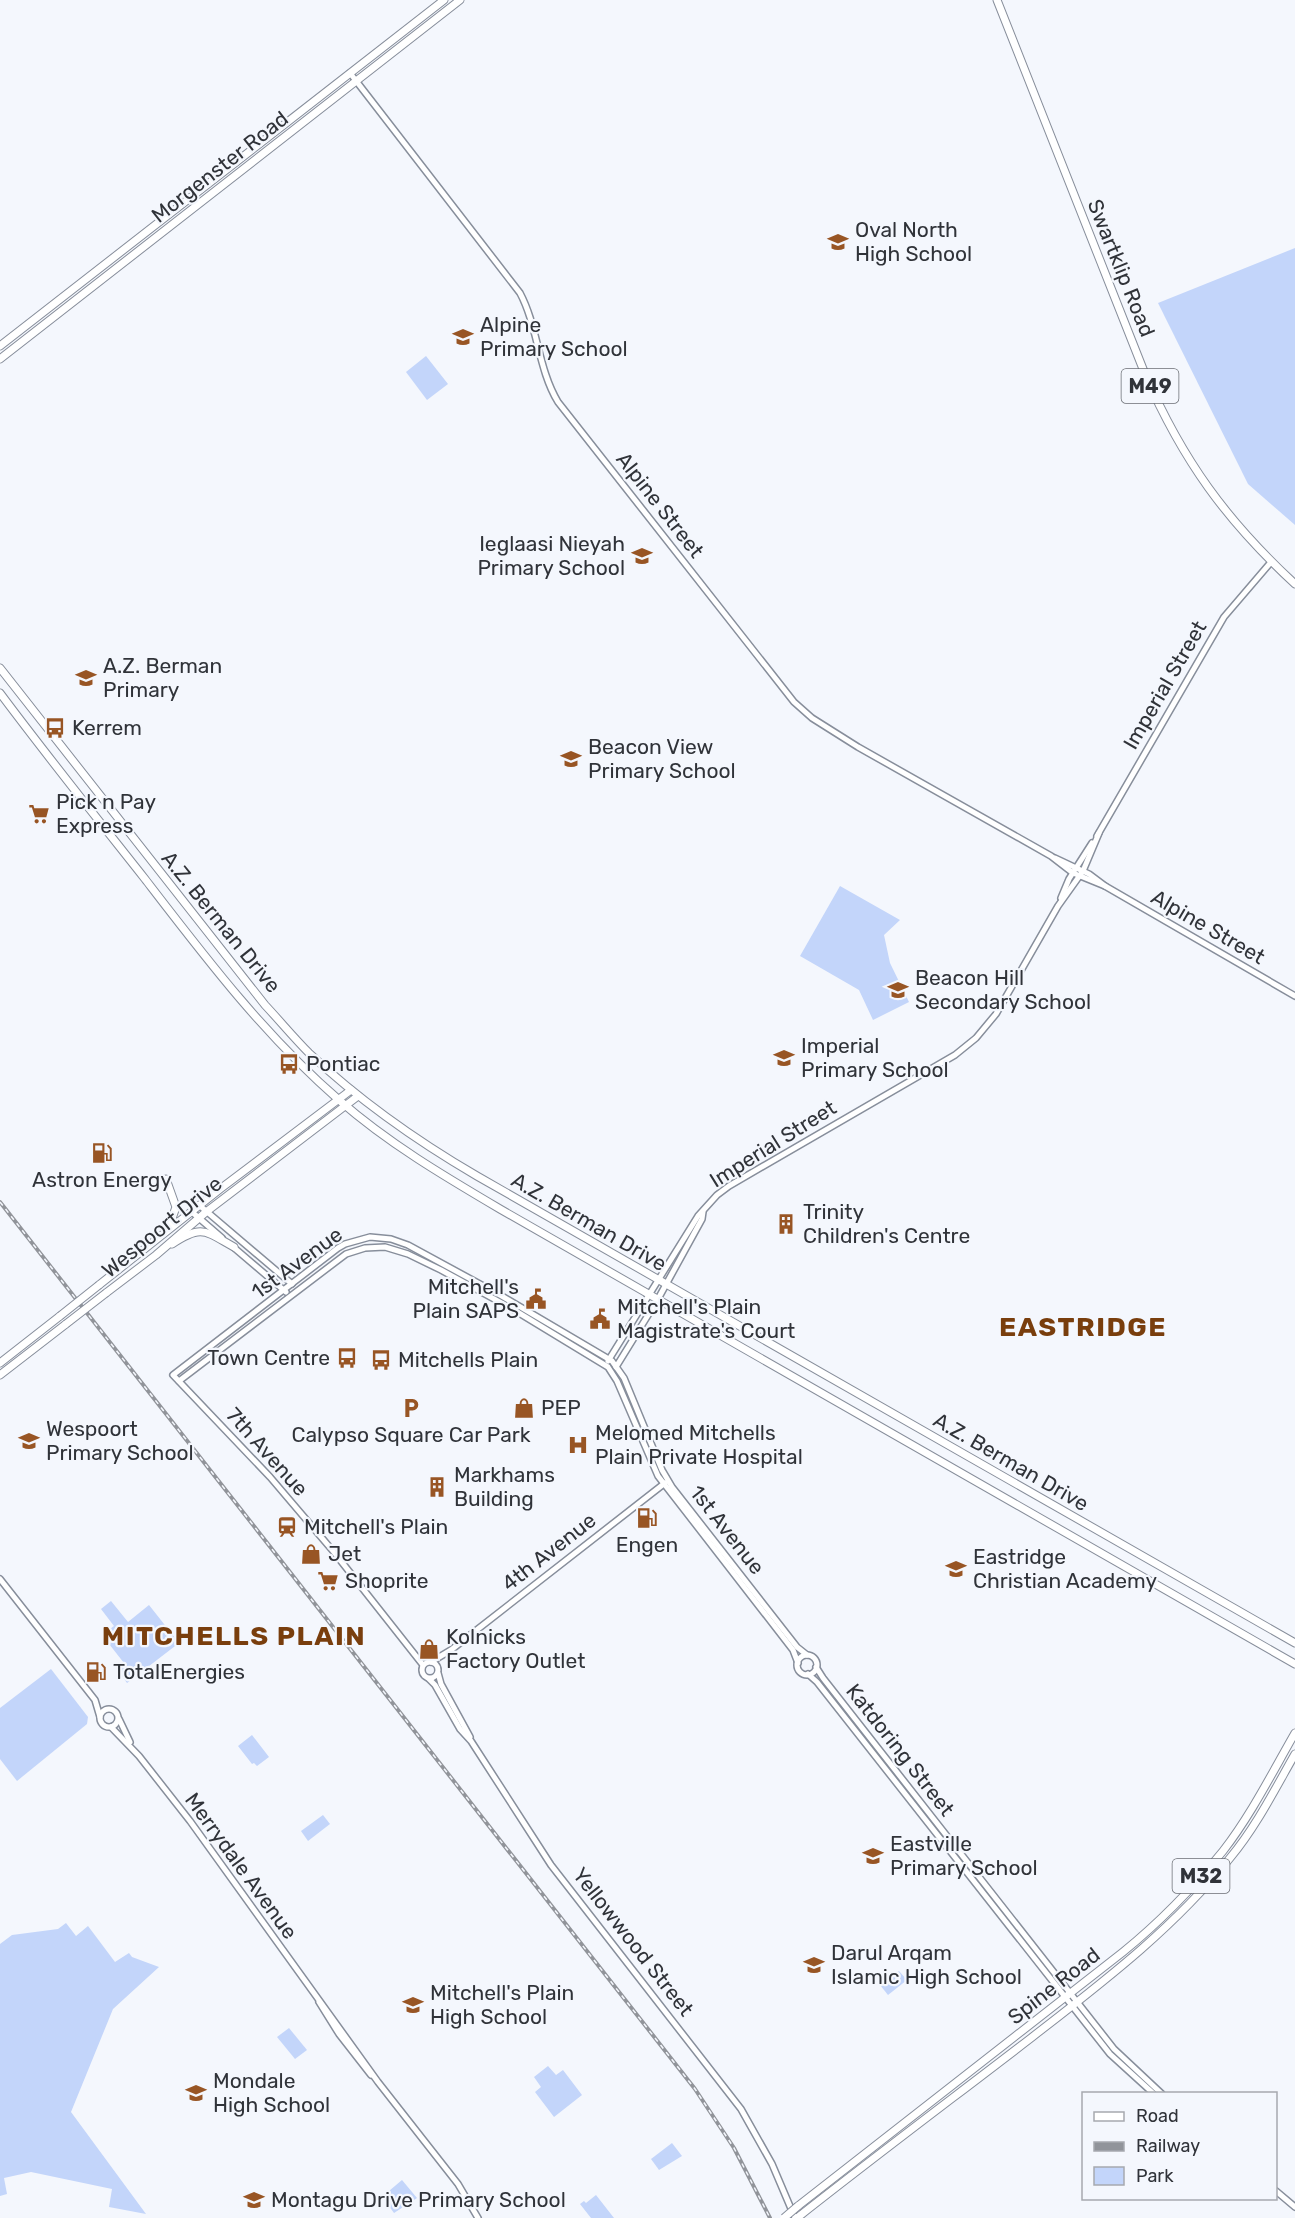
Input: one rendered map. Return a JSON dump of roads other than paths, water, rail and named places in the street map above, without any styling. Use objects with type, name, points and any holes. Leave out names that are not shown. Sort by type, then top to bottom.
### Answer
[{"type":"main road","name":"Morgenster Road","points":[[0,346],[444,0]]},
{"type":"main road","name":"Morgenster Road","points":[[0,359],[460,0]]},
{"type":"main road","name":"Swartklip Road","points":[[997,0],[1145,374],[1173,433],[1220,505],[1248,539],[1295,584]]},
{"type":"main road","name":"A.Z. Berman Drive","points":[[0,668],[265,1005],[305,1049],[351,1090],[408,1134],[658,1281],[1295,1643]]},
{"type":"main road","name":"A.Z. Berman Drive","points":[[0,693],[239,1000],[282,1047],[345,1105],[435,1170],[1295,1664]]},
{"type":"main road","name":"Wespoort Drive","points":[[0,1363],[199,1205],[351,1090]]},
{"type":"main road","name":"Wespoort Drive","points":[[0,1375],[358,1095]]},
{"type":"main road","points":[[166,1179],[176,1207],[175,1215],[166,1232]]},
{"type":"main road","points":[[156,1255],[194,1232],[208,1233],[234,1247]]},
{"type":"main road","name":"Spine Road","points":[[796,2218],[801,2209],[1137,1941],[1191,1888],[1241,1826],[1295,1733]]},
{"type":"main road","name":"Spine Road","points":[[784,2218],[801,2209],[1074,2005],[1149,1944],[1202,1891],[1246,1837],[1295,1754]]},
{"type":"street","name":"Alpine Street","points":[[350,73],[520,293],[527,308],[549,383],[558,402],[794,702],[812,718],[850,742],[1295,996]]},
{"type":"street","name":"Imperial Street","points":[[607,1362],[698,1216],[717,1195],[955,1055],[971,1043],[996,1014],[1058,906],[1075,870],[1099,833],[1224,616],[1271,562]]},
{"type":"street","name":"Imperial Street","points":[[1058,906],[1081,874],[1099,833]]},
{"type":"street","points":[[199,1205],[297,1290]]},
{"type":"street","points":[[192,1212],[290,1296]]},
{"type":"street","name":"Imperial Street","points":[[614,1369],[666,1285],[702,1219],[703,1212]]},
{"type":"street","name":"1st Avenue","points":[[173,1375],[345,1244],[362,1238],[380,1237],[416,1249],[500,1295],[607,1362],[624,1378],[666,1482],[793,1650],[798,1663]]},
{"type":"street","points":[[362,1238],[365,1248]]},
{"type":"street","name":"1st Avenue","points":[[179,1382],[346,1254],[365,1248],[385,1247],[441,1270],[607,1362]]},
{"type":"street","name":"7th Avenue","points":[[173,1375],[270,1477],[333,1551],[423,1665]]},
{"type":"street","name":"1st Avenue","points":[[666,1482],[797,1647],[807,1655]]},
{"type":"street","name":"4th Avenue","points":[[431,1662],[451,1650],[666,1482]]},
{"type":"street","points":[[0,1579],[95,1700],[103,1725],[111,1727],[116,1724],[118,1719],[116,1711],[95,1700]]},
{"type":"street","name":"4th Avenue","points":[[438,1671],[451,1650]]},
{"type":"street","points":[[807,1655],[815,1659],[816,1667],[808,1674],[801,1672],[798,1663],[801,1657],[807,1655]]},
{"type":"street","points":[[431,1662],[436,1664],[441,1684],[465,1726],[471,1742],[460,1729],[436,1687],[422,1674],[423,1665],[431,1662]]},
{"type":"street","name":"Katdoring Street","points":[[816,1667],[1067,1996]]},
{"type":"street","points":[[429,1679],[434,1678],[438,1671]]},
{"type":"street","name":"Katdoring Street","points":[[808,1674],[817,1682],[1067,1996]]},
{"type":"street","points":[[100,1717],[105,1710],[110,1708]]},
{"type":"street","name":"Merrydale Avenue","points":[[118,1719],[124,1734],[196,1829],[316,1996],[339,2034],[458,2184],[478,2218]]},
{"type":"street","name":"Merrydale Avenue","points":[[111,1727],[139,1755]]},
{"type":"street","name":"Yellowwood Street","points":[[471,1742],[551,1865],[717,2076],[752,2125],[796,2218]]},
{"type":"street","points":[[1067,1996],[1110,2054],[1152,2092]]},
{"type":"street","points":[[1074,2005],[1121,2058],[1160,2092]]},
{"type":"street","points":[[1277,2193],[1295,2207]]},
{"type":"railway","points":[[0,1202],[695,2089],[734,2148],[770,2218]]},
{"type":"place","name":"Oval North High School","points":[[838,242]]},
{"type":"place","name":"Alpine Primary School","points":[[463,337]]},
{"type":"place","name":"Ieglaasi Nieyah Primary School","points":[[642,556]]},
{"type":"place","name":"A.Z. Berman Primary","points":[[86,678]]},
{"type":"place","name":"Kerrem","points":[[55,728]]},
{"type":"place","name":"Beacon View Primary School","points":[[571,759]]},
{"type":"place","name":"Pick n Pay Express","points":[[39,814]]},
{"type":"place","name":"Beacon Hill Secondary School","points":[[898,990]]},
{"type":"place","name":"Imperial Primary School","points":[[784,1058]]},
{"type":"place","name":"Pontiac","points":[[289,1064]]},
{"type":"place","name":"Astron Energy","points":[[102,1153]]},
{"type":"place","name":"Trinity Children's Centre","points":[[786,1224]]},
{"type":"place","name":"Mitchell's Plain SAPS","points":[[536,1299]]},
{"type":"place","name":"Mitchell's Plain Magistrate's Court","points":[[600,1319]]},
{"type":"place","name":"Town Centre","points":[[347,1358]]},
{"type":"place","name":"Mitchells Plain","points":[[381,1360]]},
{"type":"place","name":"Calypso Square Car Park","points":[[411,1408]]},
{"type":"place","name":"PEP","points":[[524,1408]]},
{"type":"place","name":"Wespoort Primary School","points":[[29,1441]]},
{"type":"place","name":"Melomed Mitchells Plain Private Hospital","points":[[578,1445]]},
{"type":"place","name":"Markhams Building","points":[[437,1487]]},
{"type":"place","name":"Engen","points":[[647,1518]]},
{"type":"place","name":"Mitchell's Plain","points":[[287,1527]]},
{"type":"place","name":"Jet","points":[[311,1554]]},
{"type":"place","name":"Eastridge Christian Academy","points":[[956,1569]]},
{"type":"place","name":"Shoprite","points":[[328,1581]]},
{"type":"place","name":"Kolnicks Factory Outlet","points":[[429,1649]]},
{"type":"place","name":"TotalEnergies","points":[[96,1672]]},
{"type":"place","name":"Eastville Primary School","points":[[873,1856]]},
{"type":"place","name":"Darul Arqam Islamic High School","points":[[814,1965]]},
{"type":"place","name":"Mitchell's Plain High School","points":[[413,2005]]},
{"type":"place","name":"Mondale High School","points":[[196,2093]]},
{"type":"place","name":"Montagu Drive Primary School","points":[[254,2200]]},
{"type":"district","name":"EASTRIDGE","points":[[1083,1327]]},
{"type":"district","name":"MITCHELLS PLAIN","points":[[234,1636]]}]
